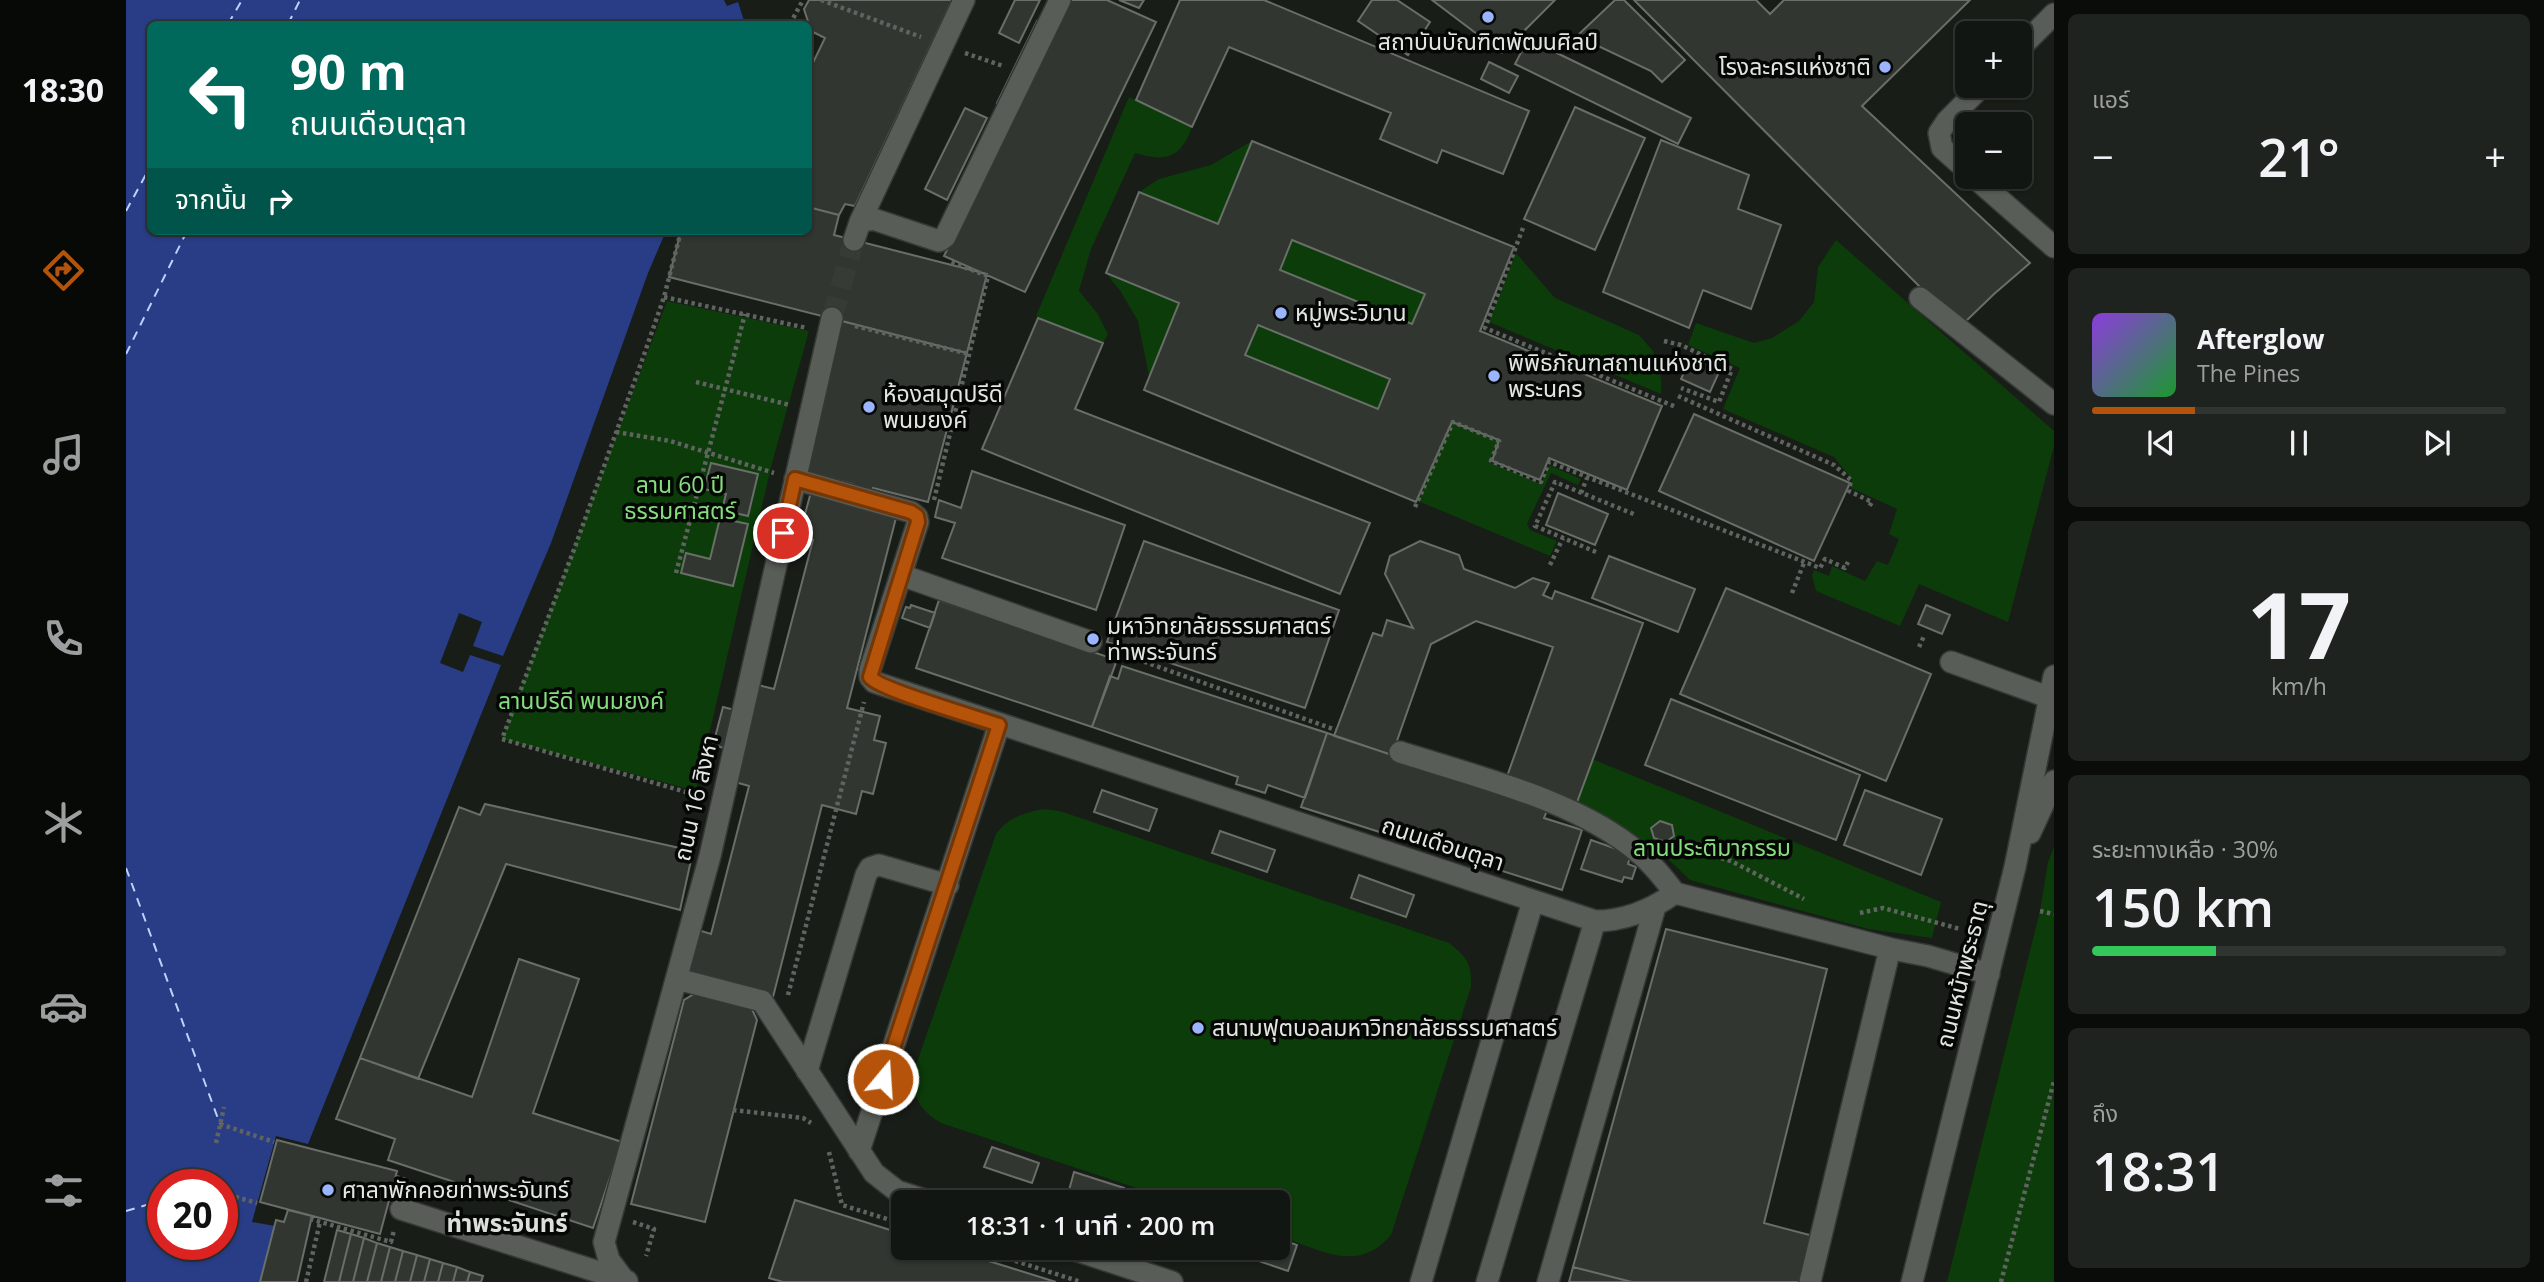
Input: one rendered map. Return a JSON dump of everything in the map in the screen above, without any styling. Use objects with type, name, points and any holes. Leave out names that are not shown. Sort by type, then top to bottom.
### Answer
[{"type":"street","points":[[964,0],[857,231],[873,219],[939,241],[943,239],[1060,0]]},
{"type":"street","points":[[2032,36],[2054,14]]},
{"type":"street","points":[[1956,112],[1970,98]]},
{"type":"street","points":[[1955,113],[1939,133],[1942,148],[1955,159]]},
{"type":"street","points":[[1988,189],[2054,247]]},
{"type":"street","points":[[1920,298],[2054,404]]},
{"type":"street","name":"ถนน 16 สิงหา","points":[[626,1281],[608,1260],[604,1242],[677,979],[722,802],[795,479],[825,322]]},
{"type":"street","points":[[795,479],[917,516],[918,522],[901,575],[877,682]]},
{"type":"street","points":[[901,575],[1091,642]]},
{"type":"street","points":[[1951,662],[2048,697]]},
{"type":"street","name":"ถนนหน้าพระธาตุ","points":[[1912,1282],[2015,867],[2054,676]]},
{"type":"street","name":"ถนนเดือนตุลา","points":[[877,682],[999,725],[1595,921],[1612,921],[1655,907],[1675,893]]},
{"type":"street","points":[[859,1151],[999,725]]},
{"type":"street","points":[[1400,752],[1555,803],[1638,852],[1675,893],[1928,956],[1989,974]]},
{"type":"street","points":[[2015,867],[2054,781]]},
{"type":"street","points":[[807,1071],[870,868],[879,865],[948,885]]},
{"type":"street","points":[[1421,1282],[1533,901]]},
{"type":"street","points":[[1548,1282],[1655,907]]},
{"type":"street","points":[[1487,1282],[1595,921]]},
{"type":"street","points":[[1810,1282],[1887,961]]},
{"type":"street","points":[[677,979],[762,1002],[874,1173],[896,1190]]},
{"type":"street","points":[[401,1209],[626,1281]]},
{"type":"street","points":[[1105,1260],[1172,1282]]},
{"type":"path","points":[[792,21],[803,0]]},
{"type":"path","points":[[821,0],[922,38]]},
{"type":"path","points":[[961,51],[1024,75]]},
{"type":"path","points":[[1523,228],[1485,328],[1676,407]]},
{"type":"path","points":[[680,235],[664,297],[502,739],[722,802]]},
{"type":"path","points":[[917,516],[932,508],[988,276],[942,259],[943,239]]},
{"type":"path","points":[[664,297],[745,314],[825,322],[969,354]]},
{"type":"path","points":[[676,573],[745,314]]},
{"type":"path","points":[[1664,341],[1681,345],[1732,369],[1714,412]]},
{"type":"path","points":[[695,382],[791,405]]},
{"type":"path","points":[[1681,388],[1719,402]]},
{"type":"path","points":[[1678,396],[1834,465],[1851,480],[1849,491],[1871,502],[1869,507]]},
{"type":"path","points":[[1415,507],[1453,422],[1499,441],[1490,461],[1541,482],[1549,462],[1804,563],[1820,568],[1825,559],[1845,568],[1848,562]]},
{"type":"path","points":[[616,432],[670,441],[795,479]]},
{"type":"path","points":[[1581,493],[1587,478]]},
{"type":"path","points":[[1596,552],[1535,526],[1555,482],[1636,515]]},
{"type":"path","points":[[1550,565],[1563,538]]},
{"type":"path","points":[[1792,593],[1804,563]]},
{"type":"path","points":[[1919,648],[1924,636]]},
{"type":"path","points":[[1091,642],[1336,730]]},
{"type":"path","points":[[770,1017],[786,1003],[877,682]]},
{"type":"path","points":[[1316,729],[1318,723]]},
{"type":"path","points":[[1658,840],[1731,861],[1806,900]]},
{"type":"path","points":[[1854,914],[1883,908],[1960,929]]},
{"type":"path","points":[[2040,911],[2054,915]]},
{"type":"path","points":[[2001,1282],[2054,1081]]},
{"type":"path","points":[[216,1143],[224,1107]]},
{"type":"path","points":[[733,1110],[803,1118],[818,1126]]},
{"type":"path","points":[[220,1124],[274,1142]]},
{"type":"path","points":[[828,1148],[842,1205],[891,1220]]},
{"type":"path","points":[[238,1198],[257,1203]]},
{"type":"path","points":[[310,1219],[391,1242],[401,1209]]},
{"type":"path","points":[[306,1282],[320,1222]]},
{"type":"path","points":[[1012,1260],[1081,1282]]},
{"type":"green space","points":[[1129,97],[1192,127],[1188,138],[1177,152],[1163,157],[1135,153],[1091,249],[1079,291],[1097,313],[1108,334],[1103,343],[1036,316]]},
{"type":"green space","points":[[1252,141],[1218,224],[1139,192],[1159,179],[1211,165]]},
{"type":"green space","points":[[1292,240],[1425,294],[1412,324],[1280,270]]},
{"type":"green space","points":[[1836,240],[2054,431],[2054,446],[2008,622],[1919,584],[1900,626],[1816,591],[1812,576],[1814,570],[1829,576],[1832,566],[1865,581],[1877,561],[1888,565],[1899,539],[1889,534],[1897,509],[1851,488],[1852,479],[1834,457],[1723,409],[1740,368],[1688,345],[1696,323],[1754,343],[1772,338],[1799,321],[1814,302],[1818,267]]},
{"type":"green space","points":[[1516,253],[1555,298],[1639,335],[1653,351],[1661,379],[1661,394],[1489,322]]},
{"type":"green space","points":[[1106,273],[1179,303],[1149,376],[1138,321]]},
{"type":"green space","points":[[667,301],[809,331],[772,463],[696,791],[502,739]]},
{"type":"green space","points":[[1258,325],[1390,379],[1378,409],[1245,355]]},
{"type":"green space","points":[[1452,422],[1498,441],[1489,462],[1541,484],[1549,465],[1581,479],[1578,485],[1551,473],[1527,524],[1530,530],[1557,541],[1550,556],[1418,501]]},
{"type":"green space","name":"ลานประติมากรรม","points":[[1592,759],[1941,902],[1932,938],[1868,929],[1690,880],[1670,861],[1576,805]]},
{"type":"green space","name":"สนามฟุตบอลมหาวิทยาลัยธรรมศาสตร์","points":[[1043,809],[1060,811],[1449,943],[1464,957],[1471,972],[1471,987],[1391,1235],[1378,1247],[1365,1254],[1337,1255],[1290,1240],[1290,1190],[1143,1190],[941,1123],[928,1114],[917,1098],[912,1077],[996,834],[1016,817]]},
{"type":"green space","points":[[2054,847],[2054,1282],[1947,1282],[2040,911],[2048,862]]},
{"type":"water","points":[[126,0],[724,0],[727,6],[738,2],[744,21],[147,21],[147,235],[664,235],[648,273],[551,543],[503,656],[473,646],[482,622],[459,613],[440,663],[463,672],[470,655],[501,665],[308,1144],[276,1136],[252,1222],[275,1226],[260,1282],[126,1282]]},
{"type":"building","points":[[809,0],[952,0],[855,206],[845,204],[839,215],[812,208],[812,65],[825,38],[812,32],[812,21],[808,21],[804,9]]},
{"type":"building","points":[[1015,0],[1040,0],[1019,43],[999,33]]},
{"type":"building","points":[[1067,0],[1107,0],[1156,22],[1025,292],[944,256],[1013,112],[997,103],[1037,21],[1052,29]]},
{"type":"building","points":[[1119,0],[1144,0],[1139,8]]},
{"type":"building","points":[[1180,0],[1264,0],[1529,111],[1503,174],[1442,150],[1437,163],[1380,139],[1391,113],[1229,47],[1192,127],[1136,100]]},
{"type":"building","points":[[1372,0],[1397,0],[1430,22],[1408,55],[1358,21]]},
{"type":"building","name":"สถาบันบัณฑิตพัฒนศิลป์","points":[[1432,0],[1555,0],[1502,53]]},
{"type":"building","points":[[1615,0],[1624,0],[1685,60],[1662,82],[1651,71],[1577,36]]},
{"type":"building","points":[[1634,0],[1756,0],[1770,14],[1784,0],[1970,0],[1862,106],[2030,263],[1962,325],[1925,292]]},
{"type":"building","points":[[1528,39],[1691,118],[1678,144],[1515,64]]},
{"type":"building","points":[[1489,62],[1518,76],[1509,93],[1481,79]]},
{"type":"building","points":[[1575,107],[1645,138],[1595,250],[1524,219]]},
{"type":"building","points":[[965,108],[987,118],[947,200],[925,189]]},
{"type":"building","points":[[1661,140],[1749,175],[1738,209],[1781,225],[1751,309],[1703,290],[1689,328],[1603,292]]},
{"type":"building","name":"หมู่พระวิมาน","points":[[1252,141],[1514,247],[1480,331],[1662,406],[1627,490],[1549,458],[1540,480],[1492,461],[1499,440],[1452,422],[1416,502],[1144,390],[1179,303],[1106,273],[1139,192],[1218,224]],"holes":[[[1292,240],[1425,294],[1412,324],[1280,270]],[[1258,325],[1390,379],[1378,409],[1245,355]]]},
{"type":"building","points":[[812,208],[839,215],[834,235],[987,274],[967,353],[669,277],[680,235],[812,235]]},
{"type":"building","points":[[1038,318],[1103,343],[1075,409],[1370,523],[1340,594],[982,449]]},
{"type":"building","points":[[838,320],[967,353],[928,502],[873,488],[868,506],[849,502],[853,484],[799,470]]},
{"type":"building","points":[[1691,357],[1720,370],[1710,392],[1681,379]]},
{"type":"building","points":[[1694,414],[1850,483],[1814,561],[1659,491]]},
{"type":"building","points":[[711,463],[758,474],[748,516],[722,510],[726,494],[704,489]]},
{"type":"building","points":[[972,471],[1125,525],[1096,610],[942,558],[955,523],[935,517],[939,500],[961,508]]},
{"type":"building","points":[[811,492],[897,514],[847,708],[880,716],[874,740],[886,743],[873,794],[862,791],[856,814],[822,805],[773,997],[687,975],[698,930],[711,934],[749,786],[735,782],[742,753],[713,745],[723,707],[751,714],[758,685],[774,689],[813,540],[799,536]]},
{"type":"building","points":[[1558,493],[1608,514],[1595,545],[1546,525]]},
{"type":"building","points":[[720,518],[748,524],[733,586],[681,573],[686,553],[710,559]]},
{"type":"building","points":[[1144,541],[1339,610],[1305,708],[1107,642]]},
{"type":"building","points":[[1420,541],[1459,555],[1464,569],[1515,588],[1533,578],[1549,583],[1543,595],[1552,599],[1555,591],[1643,623],[1576,805],[1505,782],[1553,647],[1476,621],[1431,644],[1392,755],[1334,736],[1373,633],[1382,636],[1387,620],[1413,628],[1385,574],[1390,556]]},
{"type":"building","points":[[1609,556],[1695,589],[1678,632],[1592,598]]},
{"type":"building","points":[[1726,588],[1931,674],[1886,781],[1680,694]]},
{"type":"building","points":[[939,600],[1117,660],[1092,727],[916,668]]},
{"type":"building","points":[[911,605],[935,613],[930,628],[902,618],[906,607],[910,608]]},
{"type":"building","points":[[1926,605],[1950,615],[1942,634],[1918,624]]},
{"type":"building","points":[[1122,666],[1327,733],[1305,798],[1268,785],[1265,793],[1236,784],[1238,777],[1092,727],[1110,676],[1118,679]]},
{"type":"building","points":[[1671,699],[1860,775],[1836,840],[1645,765]]},
{"type":"building","points":[[1327,733],[1548,808],[1544,818],[1582,830],[1562,890],[1301,807]]},
{"type":"building","points":[[1102,790],[1157,809],[1149,831],[1094,812]]},
{"type":"building","points":[[1865,790],[1942,819],[1921,875],[1844,845]]},
{"type":"building","points":[[485,804],[693,851],[680,910],[506,864],[418,1079],[360,1058],[459,807],[480,815]]},
{"type":"building","points":[[1660,821],[1672,825],[1674,836],[1666,842],[1654,838],[1651,828]]},
{"type":"building","points":[[1220,831],[1275,850],[1267,872],[1212,853]]},
{"type":"building","points":[[1591,840],[1631,854],[1628,864],[1636,867],[1632,879],[1624,877],[1622,882],[1581,869]]},
{"type":"building","points":[[1359,875],[1414,895],[1406,917],[1351,898]]},
{"type":"building","points":[[1666,929],[1827,969],[1764,1223],[1821,1238],[1810,1282],[1632,1282],[1573,1267]]},
{"type":"building","points":[[519,959],[579,979],[533,1113],[622,1142],[593,1228],[388,1160],[395,1139],[336,1119],[360,1058],[472,1097]]},
{"type":"building","points":[[699,991],[750,1005],[757,1020],[705,1222],[631,1204],[684,1000]]},
{"type":"building","name":"ศาลาพักคอยท่าพระจันทร์","points":[[277,1140],[397,1171],[380,1234],[260,1202]]},
{"type":"building","points":[[992,1147],[1039,1163],[1032,1183],[984,1167]]},
{"type":"building","points":[[1074,1172],[1124,1188],[1123,1190],[1069,1190]]},
{"type":"building","points":[[795,1200],[891,1230],[891,1260],[985,1260],[1056,1282],[783,1282],[769,1278]]},
{"type":"building","points":[[288,1210],[312,1216],[297,1282],[260,1282],[276,1220],[284,1222]]},
{"type":"building","points":[[337,1230],[351,1234],[339,1282],[324,1282]]},
{"type":"building","points":[[351,1234],[364,1238],[353,1282],[339,1282]]},
{"type":"building","points":[[364,1238],[377,1243],[367,1282],[353,1282]]},
{"type":"building","points":[[1290,1242],[1297,1245],[1288,1271],[1256,1260],[1290,1260]]},
{"type":"building","points":[[377,1243],[390,1247],[381,1282],[367,1282]]},
{"type":"building","points":[[390,1247],[403,1251],[395,1282],[381,1282]]},
{"type":"building","points":[[403,1251],[417,1255],[410,1282],[395,1282]]},
{"type":"building","points":[[417,1255],[430,1259],[424,1282],[410,1282]]},
{"type":"building","points":[[430,1259],[443,1263],[438,1282],[424,1282]]},
{"type":"building","points":[[443,1263],[457,1267],[453,1282],[438,1282]]},
{"type":"building","points":[[457,1267],[470,1272],[467,1282],[453,1282]]},
{"type":"building","points":[[1573,1267],[1632,1282],[1569,1282]]},
{"type":"building","points":[[470,1272],[483,1276],[481,1282],[467,1282]]},
{"type":"ferry route","points":[[230,21],[242,0]]},
{"type":"ferry route","points":[[290,21],[300,0]]},
{"type":"ferry route","points":[[126,211],[147,172]]},
{"type":"ferry route","points":[[126,354],[185,235]]},
{"type":"ferry route","points":[[126,868],[220,1124]]},
{"type":"ferry route","points":[[126,1211],[147,1205]]},
{"type":"tunnel","points":[[832,318],[854,240]]},
{"type":"place","name":"สถาบันบัณฑิตพัฒนศิลป์","points":[[1488,17]]},
{"type":"place","name":"โรงละครแห่งชาติ","points":[[1885,67]]},
{"type":"place","name":"หมู่พระวิมาน","points":[[1281,313]]},
{"type":"place","name":"พิพิธภัณฑสถานแห่งชาติ พระนคร","points":[[1494,376]]},
{"type":"place","name":"ห้องสมุดปรีดี พนมยงค์","points":[[869,407]]},
{"type":"place","name":"มหาวิทยาลัยธรรมศาสตร์ ท่าพระจันทร์","points":[[1093,639]]},
{"type":"place","name":"สนามฟุตบอลมหาวิทยาลัยธรรมศาสตร์","points":[[1198,1028]]},
{"type":"place","name":"ศาลาพักคอยท่าพระจันทร์","points":[[328,1190]]},
{"type":"district","name":"ท่าพระจันทร์","points":[[507,1224]]},
{"type":"route","points":[[783,533],[795,479],[917,516],[918,522],[870,677],[874,682],[898,691],[999,725],[883,1079]]},
{"type":"park label","name":"ลาน 60 ปี ธรรมศาสตร์","points":[[680,498]]},
{"type":"park label","name":"ลานปรีดี พนมยงค์","points":[[581,701]]}]
